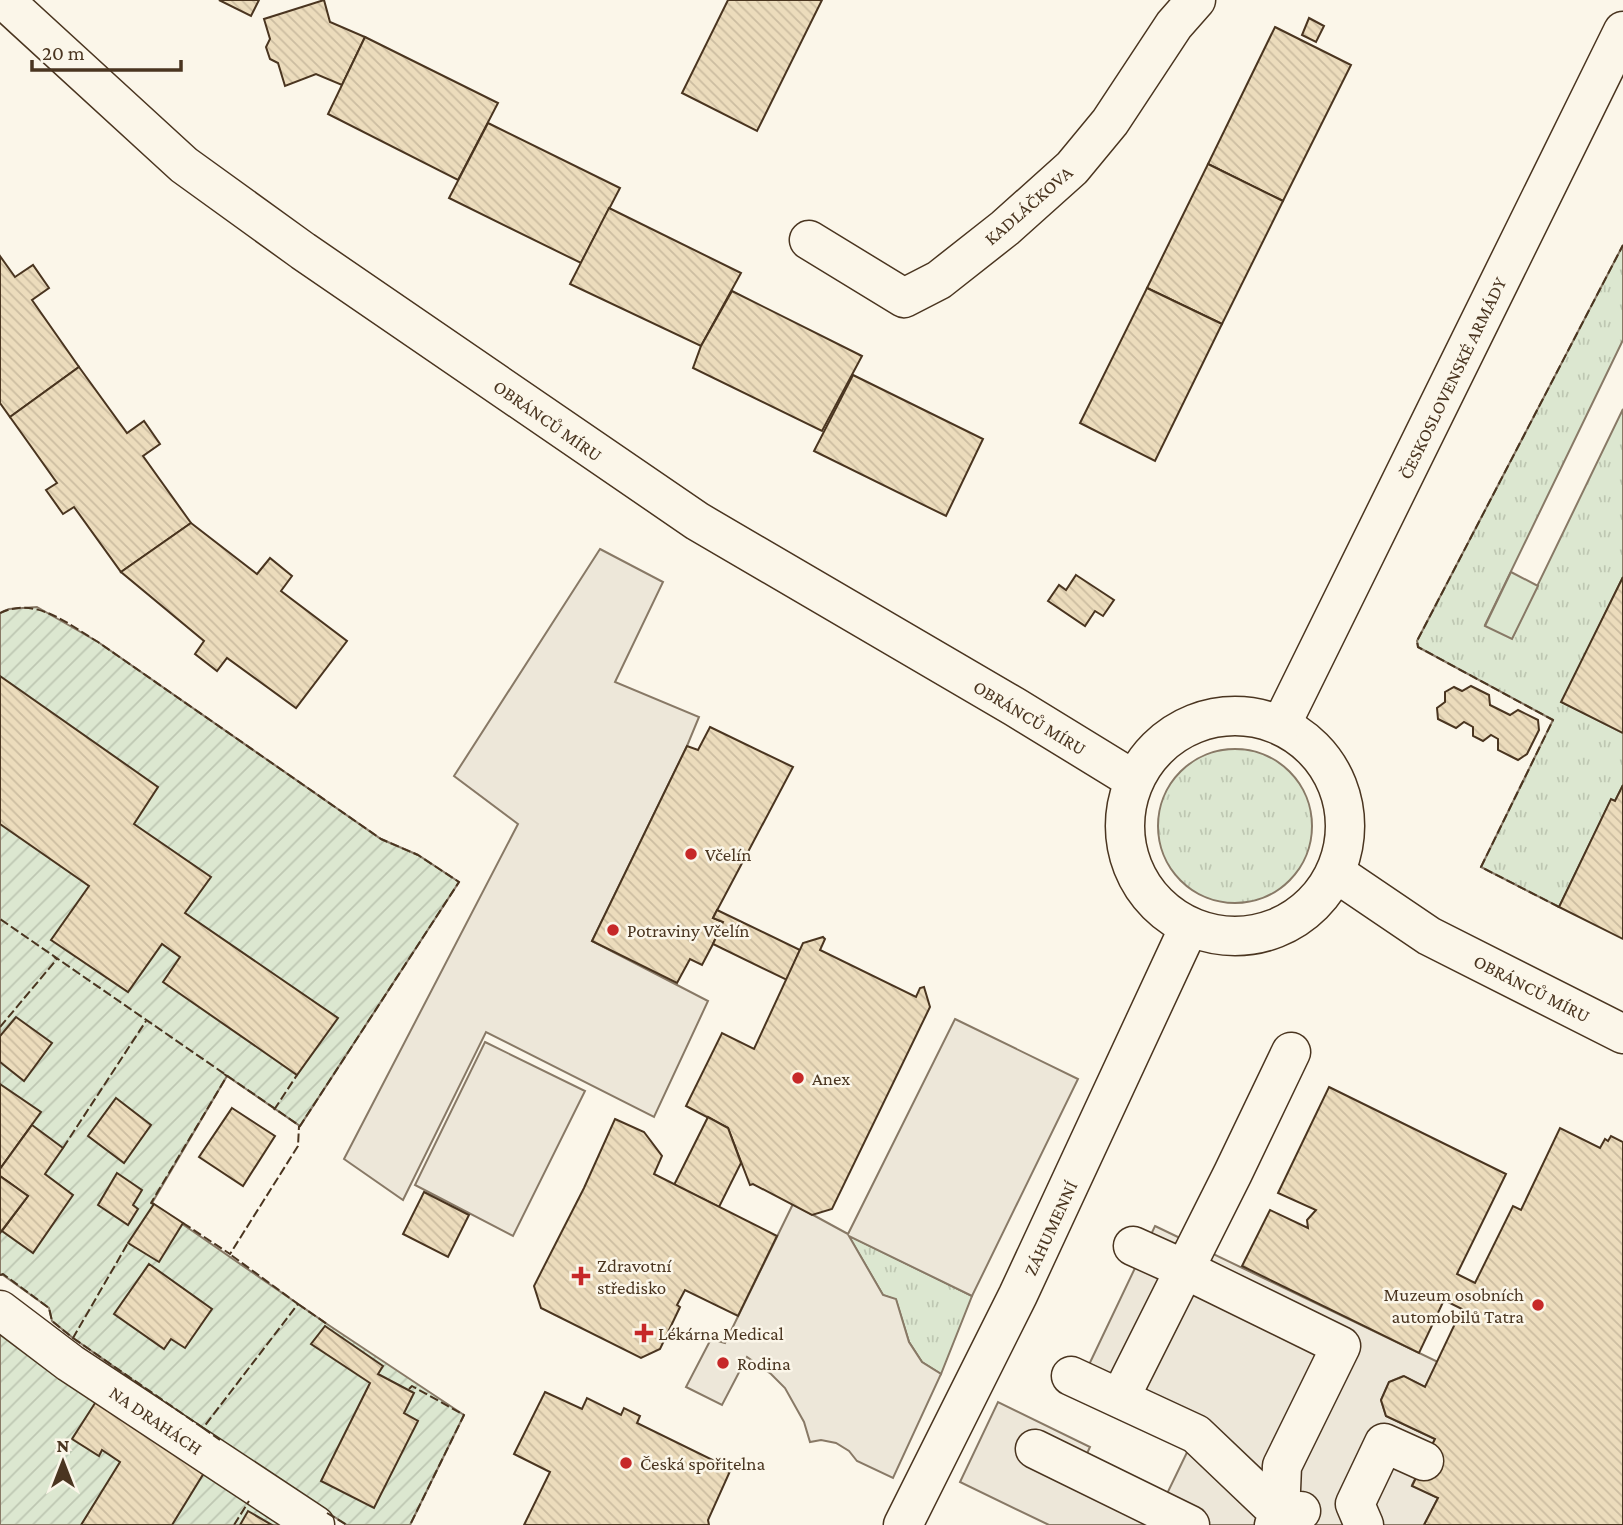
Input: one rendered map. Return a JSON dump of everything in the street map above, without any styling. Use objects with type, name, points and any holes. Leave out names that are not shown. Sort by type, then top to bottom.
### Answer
[{"type":"main road","name":"OBRÁNCŮ MÍRU","points":[[4,0],[184,165],[303,251],[697,521],[1134,780]]},
{"type":"main road","name":"KADLÁČKOVA","points":[[809,240],[904,298],[939,280],[1072,168],[1110,122],[1174,25],[1196,0]]},
{"type":"main road","name":"ČESKOSLOVENSKÉ ARMÁDY","points":[[1281,725],[1623,31]]},
{"type":"main road","points":[[1240,715],[1281,725],[1300,736],[1317,751],[1339,788],[1345,809],[1346,830],[1336,873],[1311,908],[1274,930],[1231,937],[1189,927],[1170,916],[1154,901],[1131,864],[1124,822],[1127,800],[1134,780],[1160,745],[1196,722],[1240,715]]},
{"type":"main road","name":"OBRÁNCŮ MÍRU","points":[[1336,873],[1429,936],[1623,1034]]},
{"type":"main road","name":"ZÁHUMENNÍ","points":[[902,1525],[1018,1295],[1189,927]]},
{"type":"main road","points":[[1120,1398],[1291,1052]]},
{"type":"main road","points":[[1133,1246],[1341,1346],[1282,1466],[1285,1517]]},
{"type":"main road","name":"NA DRAHÁCH","points":[[0,1310],[70,1363],[315,1525]]},
{"type":"main road","points":[[1071,1376],[1196,1434],[1285,1517]]},
{"type":"main road","points":[[1353,1512],[1384,1443],[1424,1461]]},
{"type":"main road","points":[[1035,1449],[1191,1525]]},
{"type":"green space","points":[[1623,245],[1623,340],[1485,625],[1512,638],[1623,409],[1623,577],[1562,702],[1623,733],[1623,785],[1615,801],[1611,800],[1559,907],[1481,867],[1553,720],[1418,647],[1417,641]]},
{"type":"green space","points":[[1511,572],[1538,586],[1512,639],[1485,626]]},
{"type":"green space","points":[[37,607],[98,642],[381,839],[418,855],[459,882],[300,1126],[227,1076],[152,1203],[464,1415],[410,1525],[347,1525],[257,1467],[73,1338],[52,1321],[49,1308],[0,1275],[0,613],[9,609]]},
{"type":"green space","points":[[1235,749],[1264,755],[1289,772],[1306,797],[1312,826],[1306,855],[1289,880],[1264,897],[1235,903],[1206,897],[1181,880],[1164,855],[1158,826],[1164,797],[1181,772],[1206,755]]},
{"type":"green space","points":[[848,1235],[972,1296],[941,1374],[922,1362],[909,1342],[896,1300],[883,1295]]},
{"type":"green space","points":[[0,1330],[290,1525],[0,1525]]},
{"type":"shaded area","points":[[600,549],[663,582],[615,682],[699,717],[592,941],[708,1001],[654,1117],[486,1032],[403,1200],[344,1159],[518,824],[454,776]]},
{"type":"shaded area","points":[[955,1019],[1078,1079],[972,1296],[849,1236],[883,1295],[896,1299],[909,1342],[922,1362],[941,1374],[893,1478],[857,1461],[849,1451],[836,1443],[821,1440],[810,1442],[804,1422],[785,1388],[747,1357],[722,1405],[686,1387],[711,1339],[725,1343],[793,1204],[848,1234]]},
{"type":"shaded area","points":[[485,1042],[585,1091],[513,1236],[415,1185]]},
{"type":"shaded area","points":[[1155,1226],[1438,1362],[1425,1387],[1403,1376],[1389,1382],[1381,1400],[1386,1416],[1435,1439],[1412,1485],[1438,1498],[1424,1525],[1049,1525],[960,1482],[998,1402],[1090,1447],[1083,1462],[1164,1500],[1192,1442],[1086,1371]]},
{"type":"building","points":[[219,0],[259,0],[251,16]]},
{"type":"building","points":[[324,0],[330,22],[365,37],[342,85],[316,74],[285,86],[278,63],[270,59],[266,47],[270,39],[264,19]]},
{"type":"building","points":[[728,0],[822,0],[757,131],[682,93]]},
{"type":"building","points":[[1309,18],[1324,26],[1316,42],[1302,35]]},
{"type":"building","points":[[1275,27],[1351,65],[1283,201],[1208,164]]},
{"type":"building","points":[[365,37],[498,103],[458,180],[328,114]]},
{"type":"building","points":[[488,123],[620,188],[581,263],[449,198]]},
{"type":"building","points":[[1208,164],[1283,201],[1222,324],[1147,288]]},
{"type":"building","points":[[609,208],[741,273],[701,346],[570,284]]},
{"type":"building","points":[[0,256],[15,277],[33,265],[49,288],[32,300],[79,367],[10,417],[0,403]]},
{"type":"building","points":[[1147,288],[1222,324],[1155,461],[1080,423]]},
{"type":"building","points":[[732,291],[862,356],[822,431],[693,368],[701,346]]},
{"type":"building","points":[[79,367],[127,433],[144,421],[160,444],[143,456],[191,523],[121,572],[74,507],[63,514],[46,490],[57,483],[10,417]]},
{"type":"building","points":[[853,375],[983,439],[946,516],[814,451]]},
{"type":"building","points":[[191,523],[257,574],[270,558],[292,576],[281,591],[347,641],[296,708],[227,658],[217,671],[195,654],[204,641],[121,572]]},
{"type":"building","points":[[1076,575],[1114,600],[1103,616],[1095,611],[1085,626],[1048,601],[1059,585],[1066,590]]},
{"type":"building","points":[[1623,577],[1623,733],[1561,702]]},
{"type":"building","points":[[0,676],[158,787],[134,824],[211,877],[185,913],[338,1018],[297,1075],[163,982],[180,957],[162,944],[128,992],[51,940],[89,886],[0,824]]},
{"type":"building","points":[[1471,686],[1489,695],[1490,705],[1510,715],[1518,710],[1538,720],[1539,730],[1527,754],[1518,760],[1498,750],[1498,739],[1491,735],[1483,741],[1473,736],[1473,727],[1464,722],[1456,728],[1438,719],[1437,708],[1445,702],[1445,692],[1454,687],[1462,691]]},
{"type":"building","name":"Včelín","points":[[710,727],[793,767],[713,918],[723,922],[702,965],[690,959],[677,983],[592,941],[687,746],[698,750]]},
{"type":"building","points":[[1623,785],[1623,939],[1559,907],[1611,799],[1615,801]]},
{"type":"building","points":[[717,910],[800,950],[787,980],[713,944],[723,922],[713,918]]},
{"type":"building","name":"Anex","points":[[823,937],[825,939],[820,950],[916,997],[920,988],[924,987],[930,1007],[832,1209],[812,1215],[753,1184],[750,1185],[728,1128],[686,1106],[722,1033],[754,1049],[803,943]]},
{"type":"building","points":[[16,1017],[52,1043],[24,1081],[0,1062],[0,1036]]},
{"type":"building","points":[[0,1084],[41,1112],[0,1169]]},
{"type":"building","name":"Muzeum osobních automobilů Tatra","points":[[1329,1087],[1506,1174],[1457,1274],[1475,1283],[1513,1206],[1521,1210],[1560,1128],[1600,1148],[1605,1139],[1608,1141],[1611,1136],[1623,1142],[1623,1525],[1424,1525],[1438,1498],[1412,1486],[1435,1439],[1386,1416],[1381,1400],[1389,1382],[1404,1376],[1425,1387],[1462,1309],[1444,1300],[1419,1353],[1242,1266],[1270,1210],[1308,1228],[1307,1220],[1316,1210],[1278,1193]]},
{"type":"building","points":[[116,1098],[151,1125],[124,1163],[88,1136]]},
{"type":"building","points":[[232,1108],[275,1136],[243,1186],[199,1157]]},
{"type":"building","points":[[708,1117],[728,1128],[741,1163],[719,1207],[674,1185]]},
{"type":"building","points":[[615,1119],[644,1132],[662,1156],[654,1174],[777,1236],[738,1316],[685,1290],[660,1349],[641,1358],[541,1308],[534,1286],[584,1188]]},
{"type":"building","points":[[32,1125],[63,1148],[45,1174],[73,1195],[33,1253],[2,1231],[28,1196],[0,1176],[0,1169]]},
{"type":"building","points":[[117,1173],[142,1190],[133,1205],[138,1209],[128,1225],[98,1205]]},
{"type":"building","points":[[0,1176],[28,1196],[0,1233]]},
{"type":"building","points":[[424,1192],[469,1215],[448,1257],[403,1234]]},
{"type":"building","points":[[154,1204],[183,1223],[159,1262],[128,1243]]},
{"type":"building","points":[[149,1264],[212,1309],[185,1348],[171,1339],[164,1349],[114,1314]]},
{"type":"building","points":[[325,1326],[383,1366],[378,1374],[414,1393],[404,1413],[418,1421],[374,1508],[321,1481],[370,1383],[311,1344]]},
{"type":"building","name":"Česká spořitelna","points":[[545,1392],[582,1409],[587,1398],[621,1415],[624,1408],[640,1416],[637,1423],[731,1469],[708,1520],[709,1525],[524,1525],[550,1472],[514,1454]]},
{"type":"building","points":[[97,1400],[207,1468],[172,1525],[81,1525],[120,1462],[102,1450],[99,1456],[72,1439]]},
{"type":"building","points":[[248,1511],[272,1525],[240,1525]]},
{"type":"fence","points":[[1559,907],[1481,867],[1553,720],[1418,647],[1417,641],[1623,245]]},
{"type":"fence","points":[[0,613],[26,608],[39,610],[63,620],[381,839],[418,855],[459,882],[300,1126],[0,919]]},
{"type":"fence","points":[[0,1027],[57,959],[54,957]]},
{"type":"fence","points":[[63,1148],[146,1021]]},
{"type":"fence","points":[[154,1204],[151,1203],[227,1076],[224,1074]]},
{"type":"fence","points":[[274,1110],[297,1075]]},
{"type":"fence","points":[[183,1223],[230,1254],[298,1146],[299,1126]]},
{"type":"fence","points":[[0,1275],[3,1274],[49,1308],[52,1321],[73,1338],[128,1243]]},
{"type":"fence","points":[[73,1338],[203,1428],[298,1304],[231,1255]]},
{"type":"fence","points":[[298,1304],[327,1324],[325,1326]]},
{"type":"fence","points":[[409,1389],[412,1386],[464,1415],[410,1525]]},
{"type":"fence","points":[[203,1428],[220,1440]]},
{"type":"fence","points":[[234,1525],[249,1501]]},
{"type":"fence","points":[[327,1513],[347,1525]]},
{"type":"place","name":"Včelín","points":[[691,854]]},
{"type":"place","name":"Potraviny Včelín","points":[[613,930]]},
{"type":"place","name":"Anex","points":[[798,1078]]},
{"type":"place","name":"Zdravotní středisko","points":[[581,1276]]},
{"type":"place","name":"Muzeum osobních automobilů Tatra","points":[[1538,1305]]},
{"type":"place","name":"Lékárna Medical","points":[[644,1333]]},
{"type":"place","name":"Rodina","points":[[723,1363]]},
{"type":"place","name":"Česká spořitelna","points":[[626,1463]]}]
